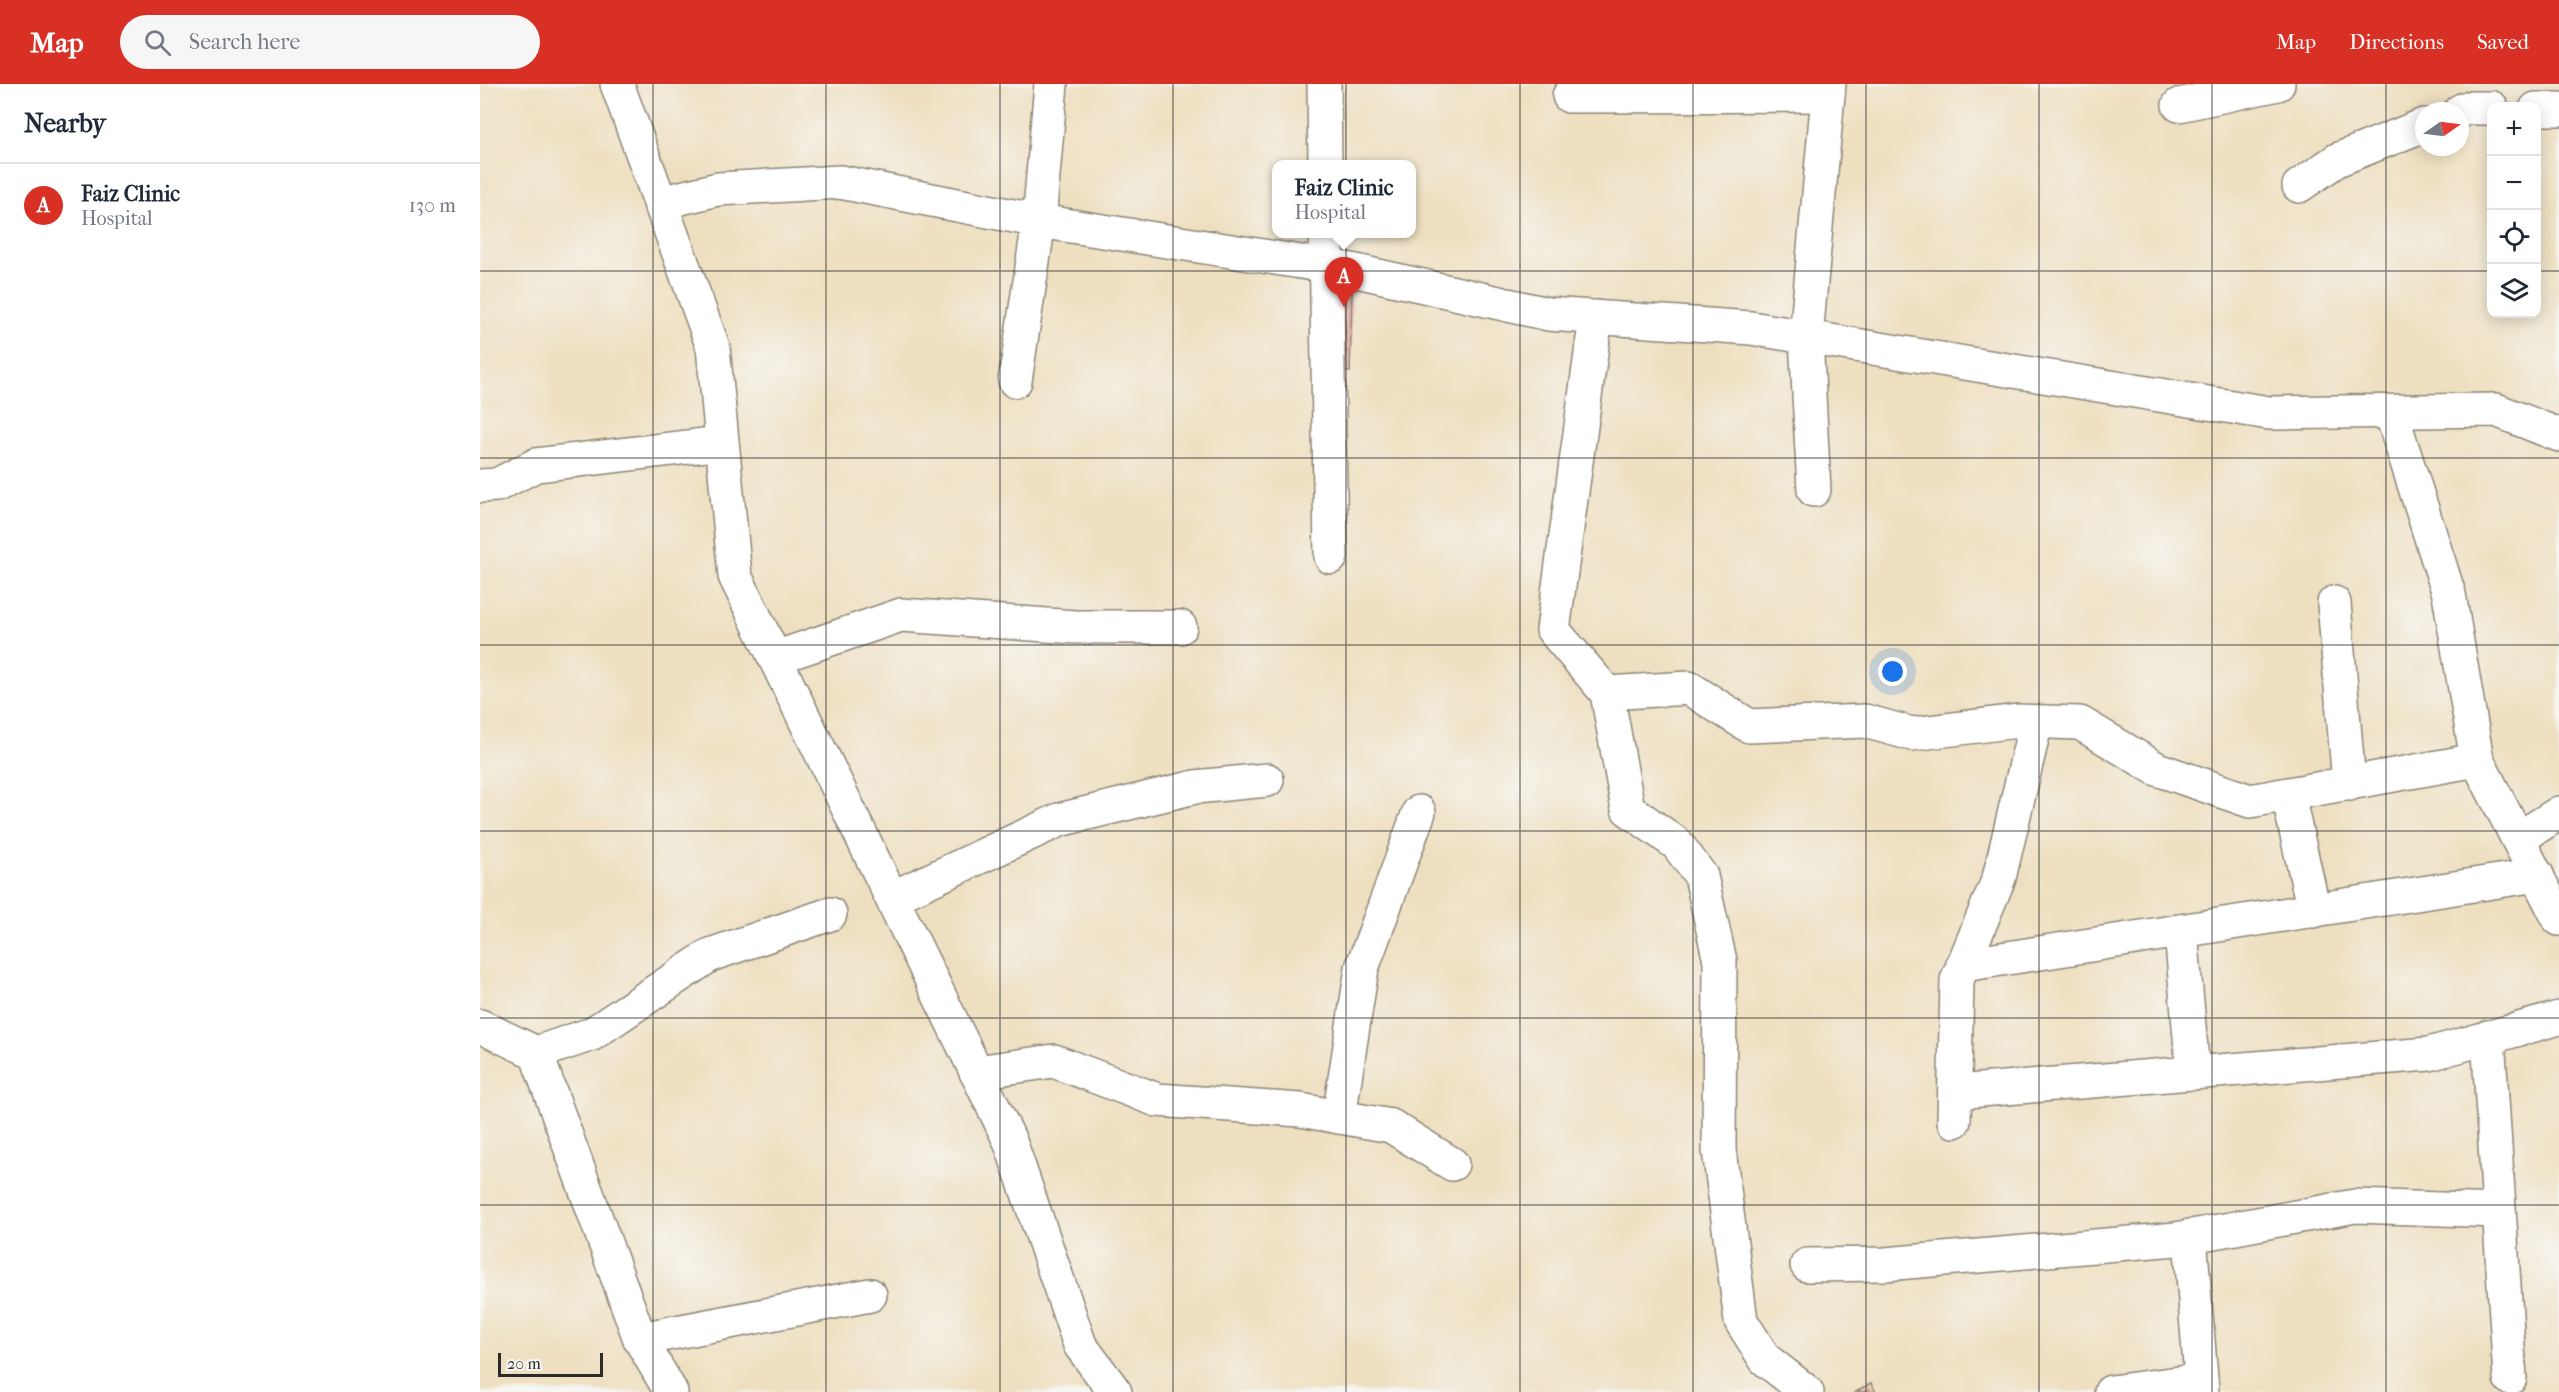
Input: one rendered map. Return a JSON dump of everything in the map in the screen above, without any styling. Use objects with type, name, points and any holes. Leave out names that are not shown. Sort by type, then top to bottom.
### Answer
[{"type":"street","points":[[616,84],[713,347],[735,576],[1010,1141],[1080,1345],[1115,1392]]},
{"type":"street","points":[[1014,381],[1039,221],[1051,84]]},
{"type":"street","points":[[1324,84],[1325,160]]},
{"type":"street","points":[[2179,105],[2278,84]]},
{"type":"street","points":[[1569,96],[1829,89],[1806,337],[1814,490]]},
{"type":"street","points":[[2469,108],[2487,108]]},
{"type":"street","points":[[2541,109],[2559,109]]},
{"type":"street","points":[[2299,186],[2337,160],[2415,129]]},
{"type":"street","points":[[660,203],[718,189],[840,182],[1039,221],[1326,266],[1548,314],[1750,328],[2269,413],[2496,410],[2559,435]]},
{"type":"street","points":[[1326,238],[1331,558]]},
{"type":"street","points":[[1596,318],[1553,630],[1607,693],[1628,809],[1677,844],[1701,876],[1720,961],[1719,1150],[1741,1321],[1765,1359],[1807,1392]]},
{"type":"street","points":[[2391,412],[2448,594],[2477,760],[2559,919]]},
{"type":"street","points":[[480,486],[497,485],[536,465],[722,443]]},
{"type":"street","points":[[2334,603],[2349,784]]},
{"type":"street","points":[[775,658],[901,615],[1076,627],[1180,627]]},
{"type":"street","points":[[1607,693],[1689,688],[1749,726],[1865,722],[1912,734],[2017,721],[2080,723],[2157,769],[2250,801],[2477,760]]},
{"type":"street","points":[[2036,722],[1999,878],[1957,980],[1954,1107],[2193,1073],[2429,1054],[2559,1018]]},
{"type":"street","points":[[892,898],[1059,820],[1195,787],[1267,780]]},
{"type":"street","points":[[2288,795],[2314,911]]},
{"type":"street","points":[[1339,1116],[1362,968],[1419,812]]},
{"type":"street","points":[[2518,839],[2559,813]]},
{"type":"street","points":[[1963,966],[2537,875]]},
{"type":"street","points":[[536,1053],[592,1034],[710,955],[830,914]]},
{"type":"street","points":[[2181,932],[2193,1073]]},
{"type":"street","points":[[480,1026],[536,1053],[640,1339],[671,1392]]},
{"type":"street","points":[[2488,1037],[2510,1378]]},
{"type":"street","points":[[976,1072],[1054,1061],[1157,1101],[1300,1110],[1391,1126],[1452,1164]]},
{"type":"street","points":[[1807,1265],[1885,1264],[2190,1236],[2355,1206],[2499,1211]]},
{"type":"street","points":[[2111,1392],[2201,1386],[2190,1236]]},
{"type":"street","points":[[640,1339],[870,1294]]},
{"type":"building","points":[[1315,287],[1352,289],[1350,372],[1313,371]]},
{"type":"building","points":[[1871,1383],[1876,1392],[1856,1392]]},
{"type":"place","name":"Faiz Clinic","points":[[1344,307]]}]
